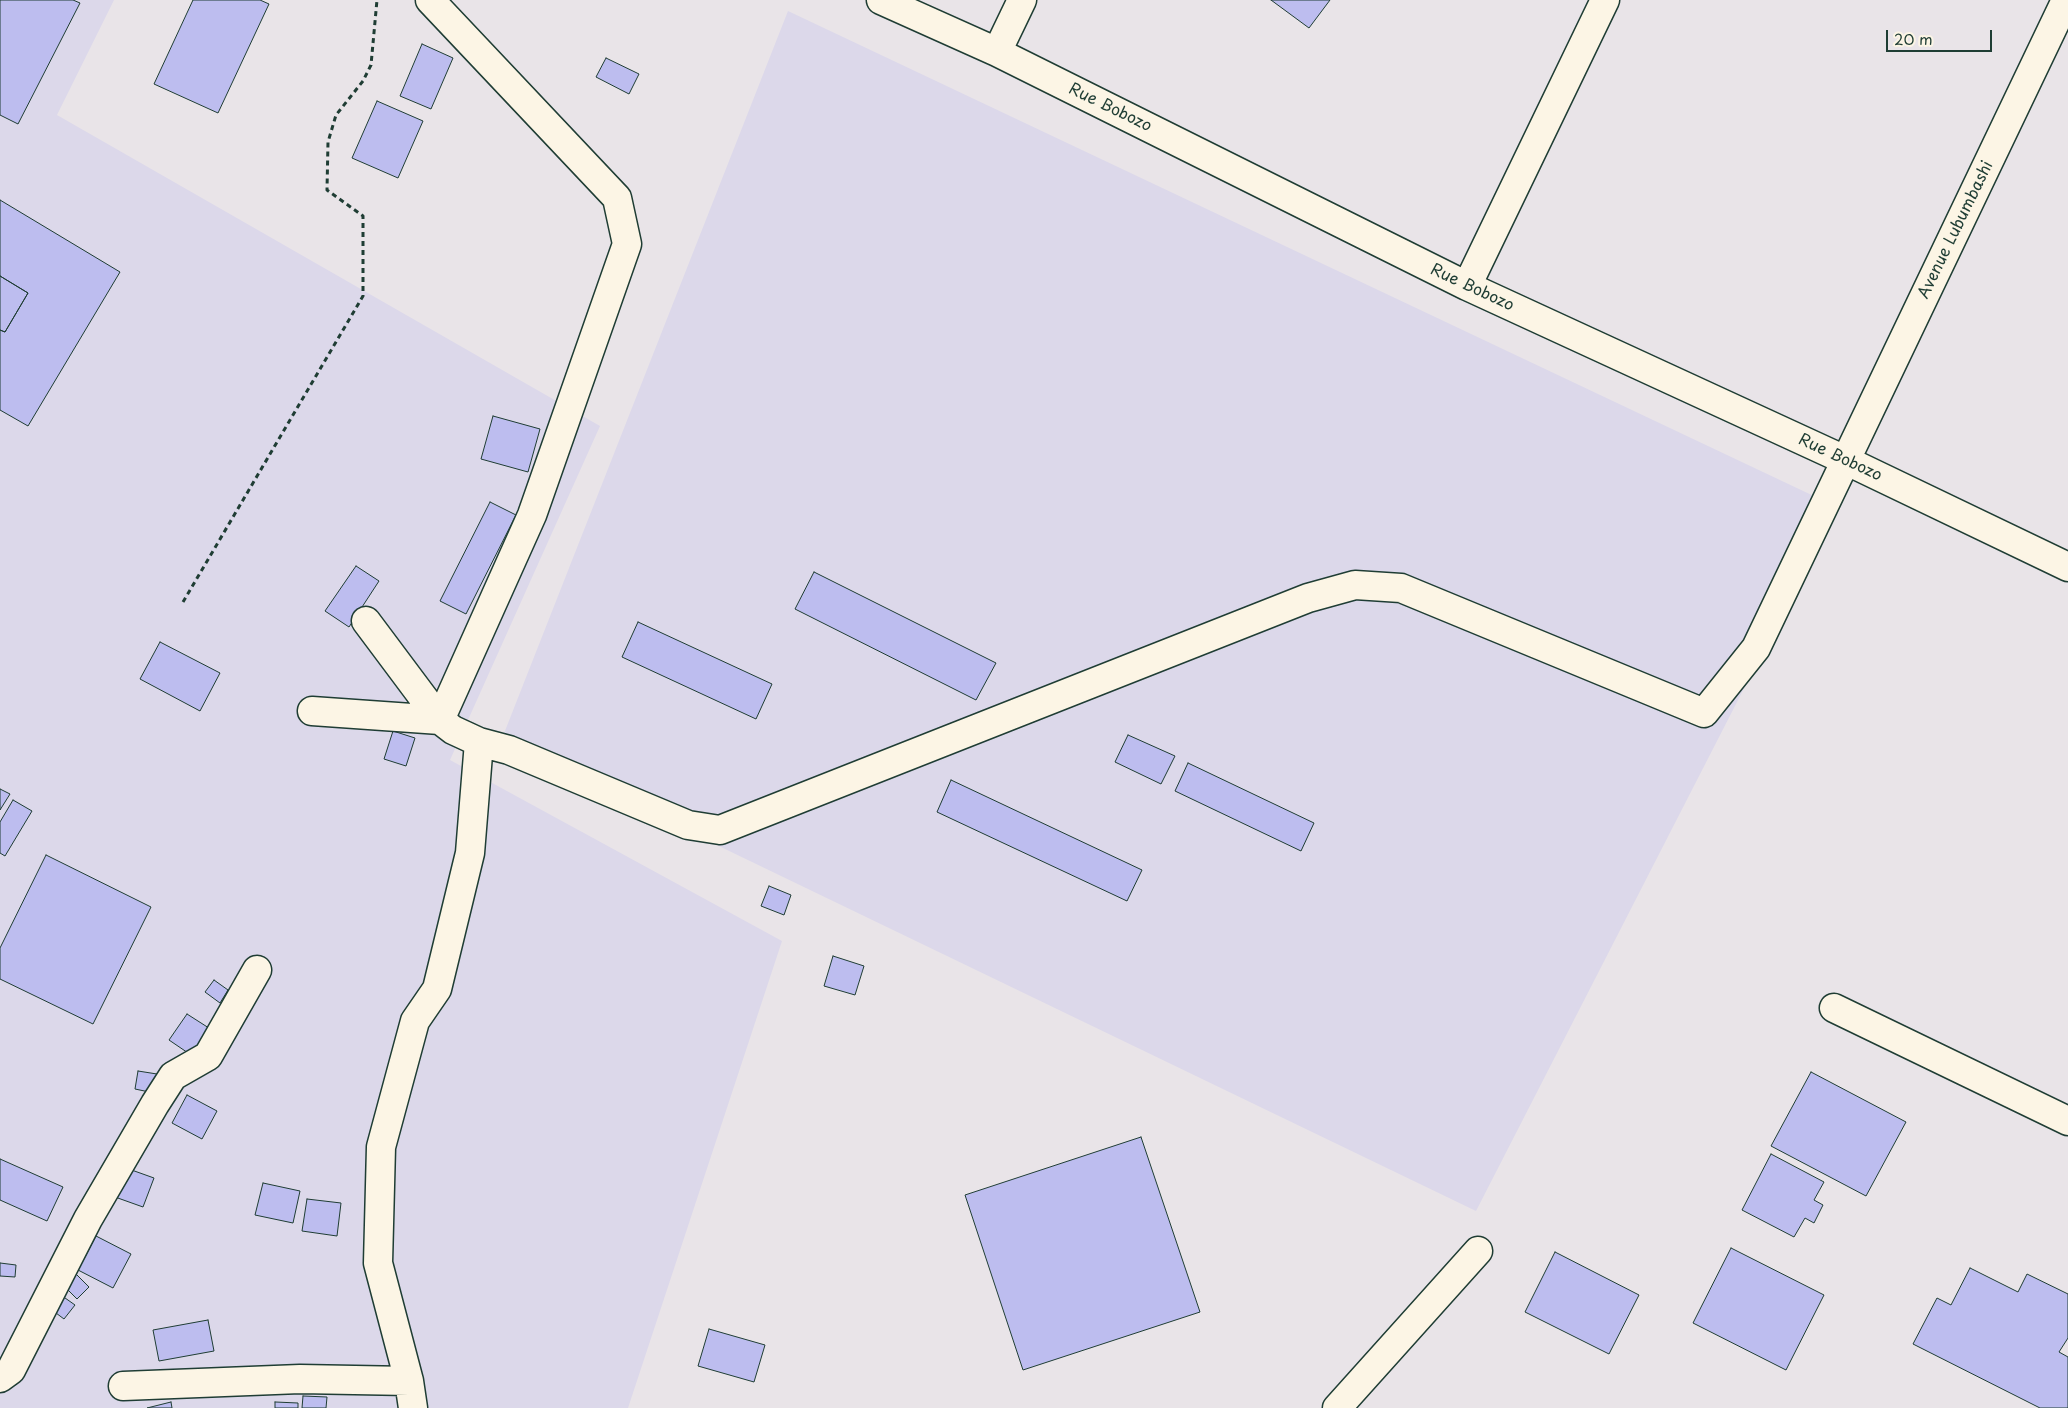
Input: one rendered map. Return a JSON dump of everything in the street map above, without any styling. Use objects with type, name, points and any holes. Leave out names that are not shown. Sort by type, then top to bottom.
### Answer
[{"type":"street","points":[[430,0],[617,198],[627,244],[532,515],[440,720]]},
{"type":"street","name":"Rue Bobozo","points":[[881,0],[997,52],[1466,286],[1846,460],[2068,566]]},
{"type":"street","points":[[997,52],[1022,0]]},
{"type":"street","points":[[1466,286],[1605,0]]},
{"type":"street","name":"Avenue Lubumbashi","points":[[479,742],[509,750],[688,825],[720,830],[1308,598],[1356,585],[1401,588],[1704,713],[1756,648],[2066,0]]},
{"type":"street","points":[[366,621],[440,720],[452,730],[479,742],[470,853],[437,989],[415,1021],[381,1147],[378,1263],[410,1381],[413,1408]]},
{"type":"street","points":[[312,711],[440,720]]},
{"type":"street","points":[[0,1378],[11,1370],[88,1220],[155,1104],[173,1076],[208,1056],[257,970]]},
{"type":"street","points":[[1834,1008],[2068,1121]]},
{"type":"street","points":[[1337,1408],[1478,1251]]},
{"type":"street","points":[[123,1386],[300,1379],[410,1381]]},
{"type":"path","points":[[183,602],[363,296],[363,216],[327,190],[328,142],[336,115],[363,81],[371,65],[378,0]]},
{"type":"shaded area","points":[[0,0],[114,0],[57,115],[600,426],[450,760],[782,941],[628,1408],[0,1408]]},
{"type":"shaded area","points":[[788,11],[1837,507],[1476,1211],[501,741]]},
{"type":"building","points":[[0,0],[73,0],[80,3],[18,124],[0,115]]},
{"type":"building","points":[[193,0],[260,0],[269,4],[218,113],[154,84]]},
{"type":"building","points":[[1271,0],[1330,0],[1309,28]]},
{"type":"building","points":[[422,44],[453,58],[431,109],[400,96]]},
{"type":"building","points":[[606,58],[639,74],[629,94],[596,77]]},
{"type":"building","points":[[377,101],[423,121],[398,178],[352,158]]},
{"type":"building","points":[[0,200],[120,272],[28,426],[0,410],[0,330],[5,332],[28,293],[0,276]]},
{"type":"building","points":[[0,276],[28,293],[5,332],[0,330]]},
{"type":"building","points":[[493,416],[540,429],[528,472],[481,459]]},
{"type":"building","points":[[490,502],[516,515],[466,614],[440,601]]},
{"type":"building","points":[[356,566],[379,581],[349,627],[325,611]]},
{"type":"building","points":[[814,572],[996,663],[976,700],[795,609]]},
{"type":"building","points":[[638,622],[772,684],[756,719],[622,657]]},
{"type":"building","points":[[160,642],[220,673],[200,711],[140,679]]},
{"type":"building","points":[[393,731],[415,738],[406,766],[384,759]]},
{"type":"building","points":[[1128,735],[1175,756],[1161,784],[1115,762]]},
{"type":"building","points":[[1188,763],[1314,823],[1301,851],[1175,791]]},
{"type":"building","points":[[951,780],[1142,870],[1127,901],[937,812]]},
{"type":"building","points":[[0,789],[10,794],[0,810]]},
{"type":"building","points":[[13,800],[32,811],[5,856],[0,853],[0,822]]},
{"type":"building","points":[[46,855],[151,907],[93,1024],[0,979],[0,948]]},
{"type":"building","points":[[769,886],[791,895],[784,915],[761,906]]},
{"type":"building","points":[[833,956],[864,966],[855,995],[824,986]]},
{"type":"building","points":[[214,980],[228,990],[220,1003],[205,992]]},
{"type":"building","points":[[187,1014],[212,1030],[194,1057],[169,1040]]},
{"type":"building","points":[[138,1071],[157,1074],[154,1093],[135,1089]]},
{"type":"building","points":[[1811,1072],[1906,1122],[1866,1196],[1771,1146]]},
{"type":"building","points":[[187,1095],[217,1111],[202,1139],[172,1123]]},
{"type":"building","points":[[1141,1137],[1200,1312],[1023,1370],[965,1195]]},
{"type":"building","points":[[1771,1154],[1824,1182],[1814,1200],[1823,1205],[1814,1223],[1805,1218],[1794,1237],[1742,1210]]},
{"type":"building","points":[[0,1159],[63,1187],[47,1221],[0,1200]]},
{"type":"building","points":[[126,1168],[154,1178],[143,1207],[115,1197]]},
{"type":"building","points":[[263,1183],[300,1191],[293,1223],[255,1215]]},
{"type":"building","points":[[307,1199],[341,1203],[337,1236],[302,1231]]},
{"type":"building","points":[[96,1236],[131,1254],[113,1288],[78,1270]]},
{"type":"building","points":[[1731,1248],[1824,1295],[1786,1370],[1693,1323]]},
{"type":"building","points":[[1555,1252],[1639,1295],[1609,1354],[1525,1312]]},
{"type":"building","points":[[0,1263],[16,1265],[15,1277],[0,1276]]},
{"type":"building","points":[[1970,1268],[2018,1292],[2027,1274],[2068,1294],[2068,1338],[2059,1352],[2068,1357],[2068,1408],[2040,1408],[1913,1344],[1937,1298],[1951,1305]]},
{"type":"building","points":[[74,1272],[89,1287],[77,1299],[62,1284]]},
{"type":"building","points":[[58,1293],[75,1305],[64,1319],[48,1307]]},
{"type":"building","points":[[208,1320],[214,1351],[159,1361],[153,1330]]},
{"type":"building","points":[[709,1329],[765,1345],[754,1382],[698,1366]]},
{"type":"building","points":[[303,1396],[327,1397],[326,1408],[302,1408]]},
{"type":"building","points":[[171,1402],[172,1408],[147,1408]]},
{"type":"building","points":[[275,1402],[298,1403],[298,1408],[275,1408]]}]
